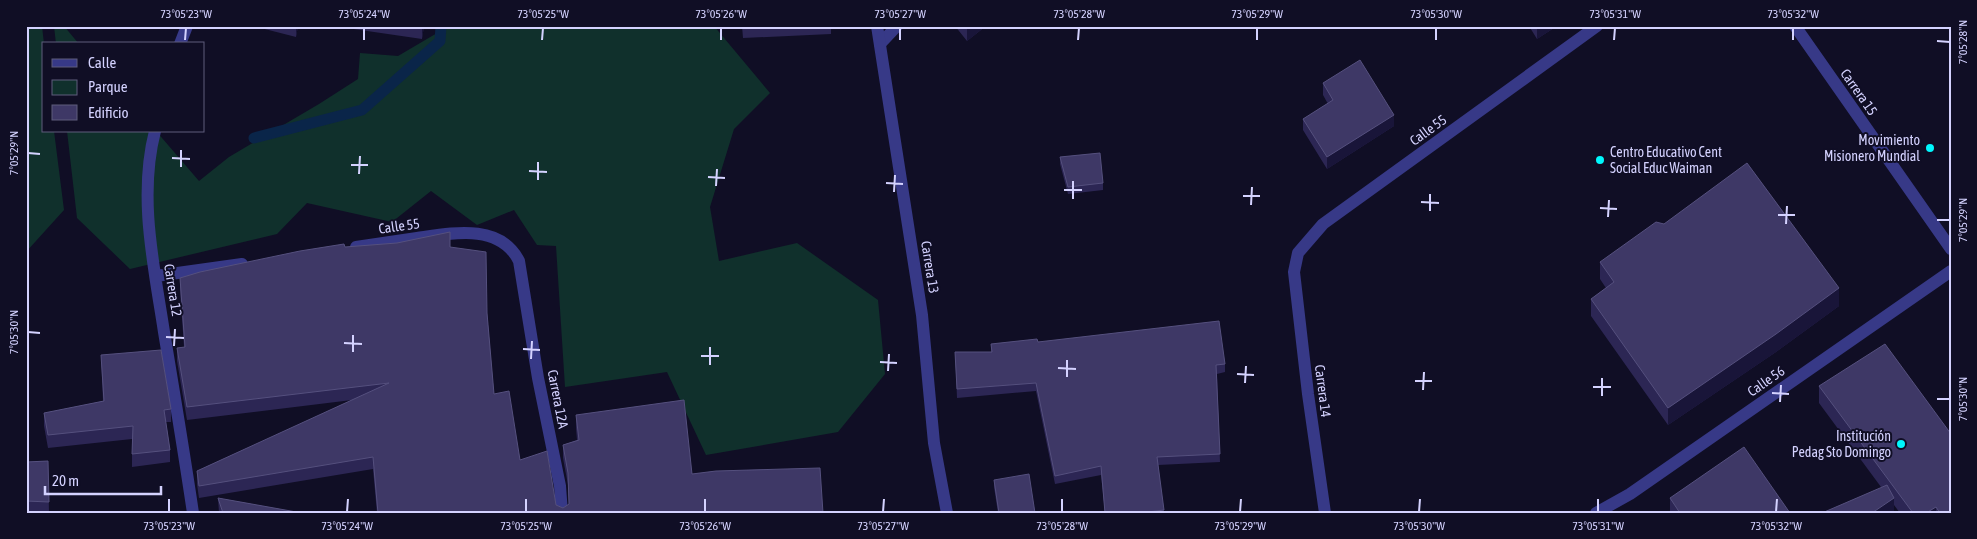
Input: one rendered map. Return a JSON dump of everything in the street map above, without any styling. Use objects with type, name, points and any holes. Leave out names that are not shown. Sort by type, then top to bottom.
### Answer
[{"type":"street","points":[[181,42],[187,26]]},
{"type":"street","name":"Carrera 13","points":[[877,26],[922,315],[934,443],[947,513]]},
{"type":"street","points":[[880,44],[897,26]]},
{"type":"street","name":"Calle 55","points":[[1294,272],[1298,252],[1323,224],[1597,26]]},
{"type":"street","name":"Carrera 15","points":[[1795,26],[1951,249]]},
{"type":"street","name":"Carrera 12","points":[[154,132],[146,201],[193,513]]},
{"type":"street","name":"Calle 55","points":[[340,249],[457,232],[477,233],[495,238],[510,247],[519,261]]},
{"type":"street","name":"Carrera 12A","points":[[519,261],[538,378],[560,486],[562,513]]},
{"type":"street","points":[[156,276],[253,262]]},
{"type":"street","name":"Calle 56","points":[[1596,513],[1630,494],[1951,271]]},
{"type":"street","name":"Carrera 14","points":[[1294,272],[1308,394],[1325,513]]},
{"type":"green space","points":[[26,26],[42,26],[44,42],[42,42],[42,132],[54,132],[64,210],[26,252]]},
{"type":"green space","points":[[54,26],[64,26],[77,42],[56,42]]},
{"type":"green space","points":[[449,26],[714,26],[770,93],[734,129],[710,207],[719,261],[797,243],[878,300],[885,374],[838,432],[706,455],[667,372],[565,387],[556,246],[537,245],[514,210],[477,225],[431,191],[392,222],[307,203],[277,234],[130,269],[77,218],[67,132],[157,132],[199,181],[229,157],[358,79],[360,53],[398,56]]},
{"type":"building","points":[[1360,60],[1394,115],[1327,157],[1303,119],[1333,100],[1323,83]]},
{"type":"building","points":[[1100,153],[1103,183],[1068,187],[1060,157]]},
{"type":"building","points":[[1747,163],[1839,288],[1668,408],[1591,299],[1614,282],[1600,262],[1656,222],[1664,224]]},
{"type":"building","points":[[450,232],[450,247],[486,252],[487,313],[494,394],[509,391],[520,460],[547,451],[556,505],[563,508],[569,504],[568,473],[563,445],[579,440],[576,415],[684,400],[692,474],[716,471],[820,468],[823,513],[378,513],[373,457],[199,486],[197,471],[389,383],[187,407],[177,348],[185,347],[180,278],[300,251],[344,244],[345,247],[397,243]]},
{"type":"building","points":[[1219,321],[1225,364],[1216,365],[1220,454],[1157,457],[1164,510],[1139,513],[1105,513],[1101,466],[1055,476],[1036,383],[957,389],[955,352],[992,352],[991,344],[1037,339],[1038,342]]},
{"type":"building","points":[[1885,344],[1951,434],[1951,513],[1940,513],[1936,507],[1926,513],[1913,513],[1819,386]]},
{"type":"building","points":[[161,350],[171,409],[164,410],[170,450],[132,454],[133,426],[48,435],[44,413],[104,401],[101,355]]},
{"type":"building","points":[[1744,447],[1790,513],[1680,513],[1670,498]]},
{"type":"building","points":[[48,461],[49,502],[26,501],[26,462]]},
{"type":"building","points":[[1029,474],[1035,513],[999,513],[994,480]]},
{"type":"building","points":[[1887,485],[1894,498],[1872,513],[1822,513]]},
{"type":"building","points":[[218,498],[302,513],[223,513]]},
{"type":"waterway","points":[[254,138],[362,110],[440,41],[441,26]]},
{"type":"place","name":"Movimiento Misionero Mundial","points":[[1930,148]]},
{"type":"place","name":"Centro Educativo Cent Social Educ Waiman","points":[[1600,160]]},
{"type":"place","name":"Institución Pedag Sto Domingo","points":[[1901,444]]}]
